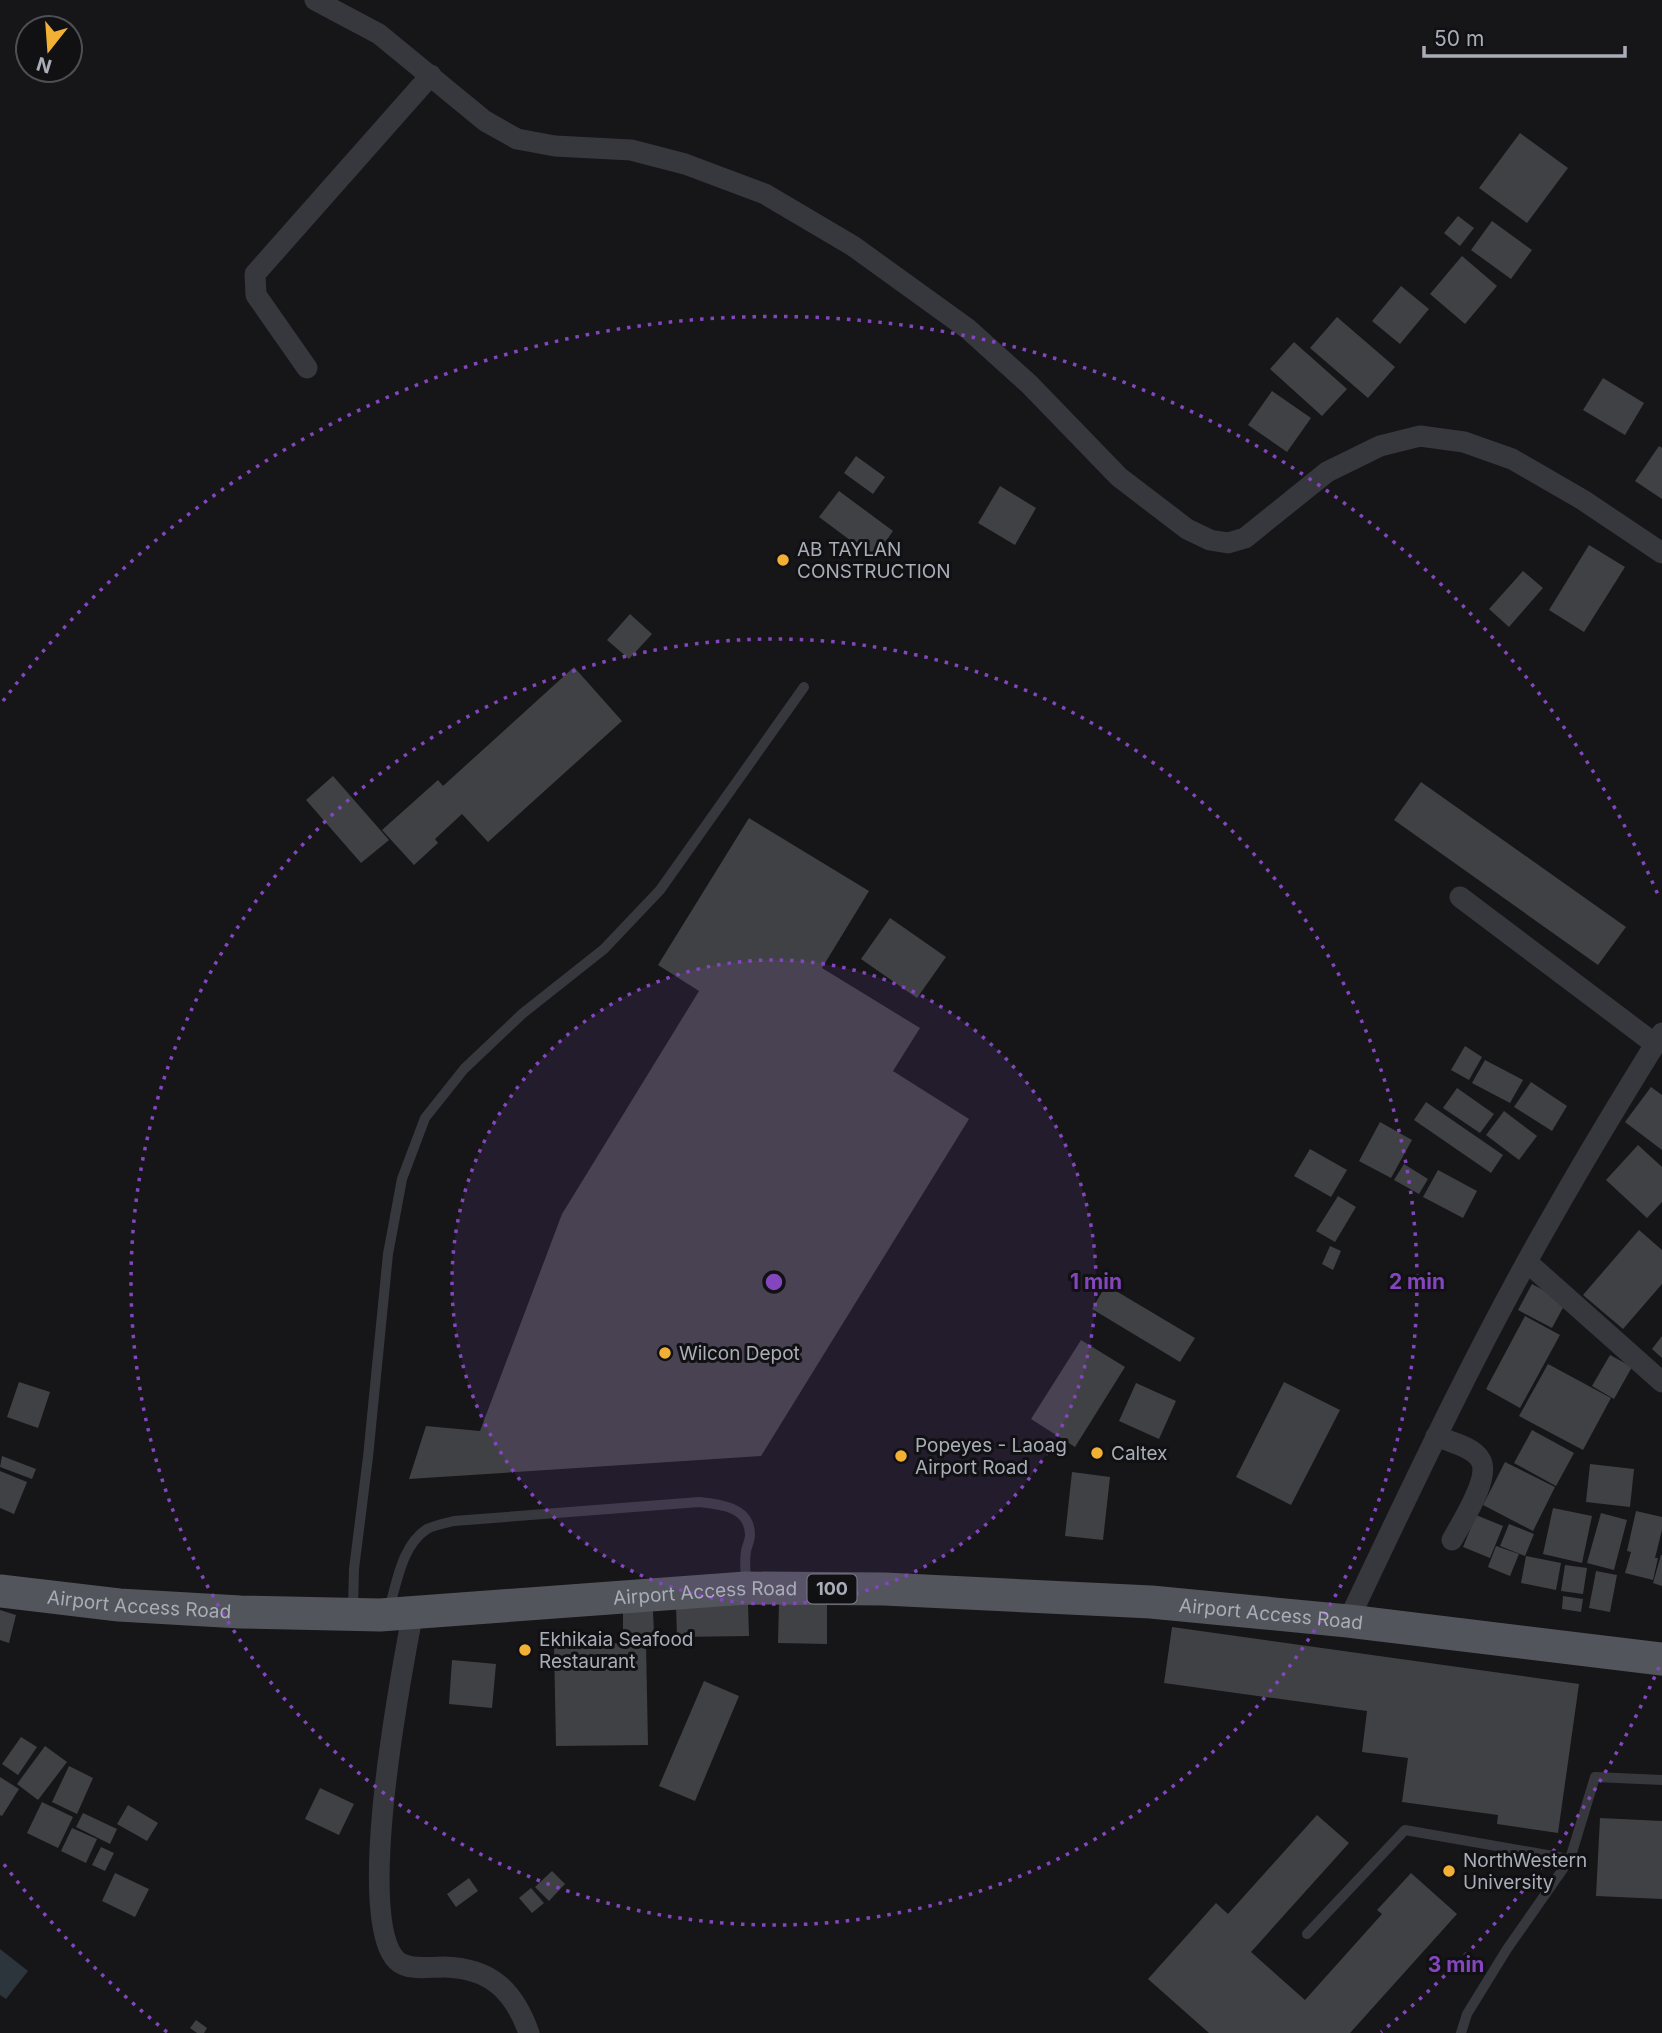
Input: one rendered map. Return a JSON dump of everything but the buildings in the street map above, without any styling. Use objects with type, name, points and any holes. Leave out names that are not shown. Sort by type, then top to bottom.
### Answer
[{"type":"main road","name":"Airport Access Road","points":[[0,1591],[119,1605],[353,1615],[746,1588],[884,1589],[1151,1602],[1349,1621],[1662,1659]]},
{"type":"street","points":[[315,0],[379,34],[485,121],[517,139],[555,146],[631,150],[685,164],[765,194],[853,246],[968,329],[1029,384],[1119,477],[1187,529],[1210,540],[1228,543],[1245,538],[1327,471],[1380,446],[1420,436],[1464,442],[1512,459],[1583,500],[1662,553]]},
{"type":"street","points":[[307,368],[257,295],[256,274],[431,75]]},
{"type":"street","points":[[1349,1621],[1436,1436],[1527,1262],[1659,1038],[1460,897]]},
{"type":"street","points":[[1527,1262],[1662,1382]]},
{"type":"street","points":[[1436,1436],[1467,1449],[1479,1457],[1484,1466],[1480,1486],[1452,1541]]},
{"type":"street","points":[[400,1613],[378,1883],[387,1947],[392,1958],[401,1964],[476,1972],[497,1982],[512,1996],[529,2033]]},
{"type":"lane","points":[[353,1615],[354,1569],[388,1254],[402,1179],[425,1118],[464,1069],[523,1014],[604,949],[660,890],[804,687]]},
{"type":"lane","points":[[400,1613],[401,1567],[411,1544],[428,1528],[454,1521],[699,1502],[723,1504],[739,1512],[749,1523],[746,1588]]},
{"type":"lane","points":[[1461,2033],[1467,2014],[1507,1949],[1570,1859],[1595,1777],[1662,1780]]},
{"type":"lane","points":[[1307,1934],[1405,1830],[1570,1859]]},
{"type":"shaded area","points":[[0,1949],[28,1971],[6,1999],[0,1995]]},
{"type":"place","name":"AB TAYLAN CONSTRUCTION","points":[[783,560]]},
{"type":"place","name":"Wilcon Depot","points":[[665,1353]]},
{"type":"place","name":"Caltex","points":[[1097,1453]]},
{"type":"place","name":"Popeyes - Laoag Airport Road","points":[[901,1456]]},
{"type":"place","name":"Ekhikaia Seafood Restaurant","points":[[525,1650]]},
{"type":"place","name":"NorthWestern University","points":[[1449,1871]]}]
